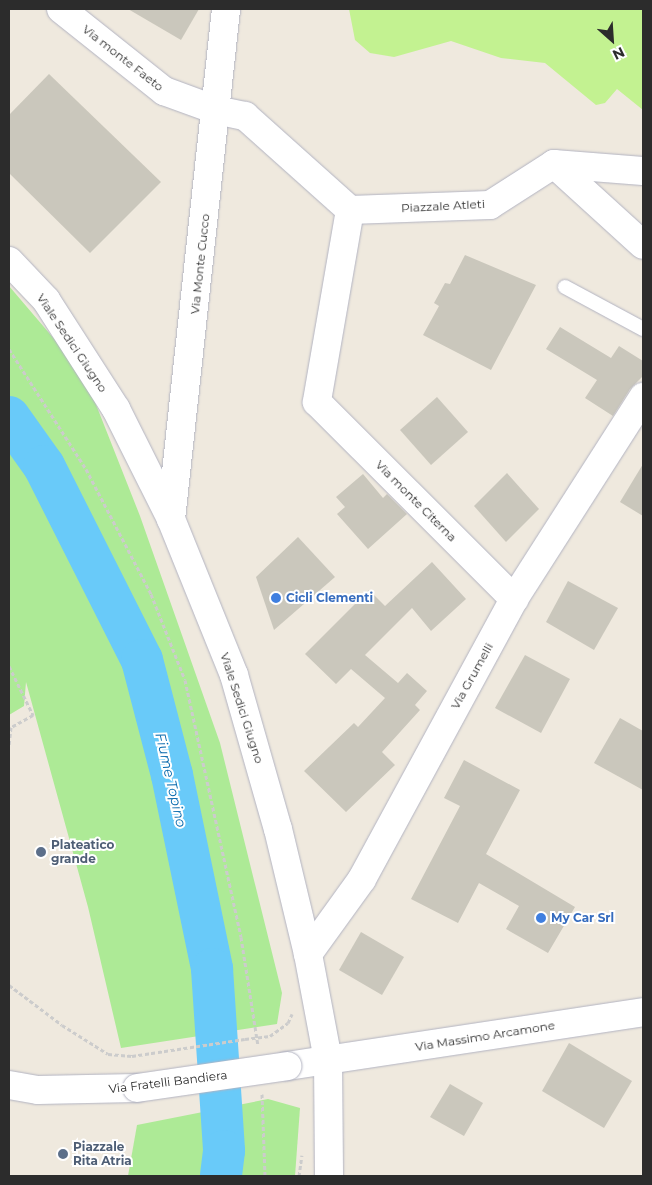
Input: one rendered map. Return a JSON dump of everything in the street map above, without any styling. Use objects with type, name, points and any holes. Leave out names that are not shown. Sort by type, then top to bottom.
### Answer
[{"type":"street","name":"Via monte Faeto","points":[[61,9],[164,91],[216,110]]},
{"type":"street","name":"Via Monte Cucco","points":[[170,519],[226,9]]},
{"type":"street","points":[[216,110],[245,116],[350,210]]},
{"type":"street","points":[[554,164],[643,171]]},
{"type":"street","points":[[554,164],[643,245]]},
{"type":"street","name":"Piazzale Atleti","points":[[350,210],[490,204],[554,164]]},
{"type":"street","name":"Via monte Citerna","points":[[350,210],[317,402],[514,600]]},
{"type":"street","name":"Viale Sedici Giugno","points":[[9,261],[46,300],[116,409],[170,519],[234,676],[278,829],[308,954],[328,1060],[329,1176]]},
{"type":"street","name":"Via Grumelli","points":[[308,954],[362,879],[514,600],[643,399]]},
{"type":"street","name":"Via Massimo Arcamone","points":[[328,1060],[643,1012]]},
{"type":"street","name":"Via Fratelli Bandiera","points":[[9,1085],[38,1090],[138,1088],[328,1060]]},
{"type":"lane","points":[[566,287],[643,329]]},
{"type":"path","points":[[9,349],[86,469],[151,594],[185,680],[242,937],[259,1052]]},
{"type":"path","points":[[9,666],[33,715],[11,727],[9,746]]},
{"type":"path","points":[[9,985],[62,1025],[108,1054],[132,1056],[270,1036],[288,1023],[294,1008]]},
{"type":"path","points":[[262,1089],[265,1176]]},
{"type":"green space","points":[[349,9],[643,9],[643,110],[617,89],[605,103],[596,105],[545,63],[501,58],[451,41],[394,57],[370,53],[355,40]]},
{"type":"green space","points":[[9,286],[67,354],[95,402],[140,516],[220,743],[282,993],[277,1024],[121,1048],[88,907],[26,682],[24,706],[9,715]]},
{"type":"green space","points":[[268,1099],[300,1108],[295,1176],[128,1176],[137,1125]]},
{"type":"building","points":[[128,9],[199,9],[181,40]]},
{"type":"building","points":[[49,74],[161,182],[90,253],[9,173],[9,115]]},
{"type":"building","points":[[465,255],[536,285],[491,370],[423,335],[439,306],[434,303],[445,283],[450,284]]},
{"type":"building","points":[[560,327],[611,358],[619,346],[643,361],[643,376],[630,389],[613,416],[585,398],[597,380],[546,349]]},
{"type":"building","points":[[437,397],[468,432],[431,465],[400,430]]},
{"type":"building","points":[[643,464],[643,516],[620,502]]},
{"type":"building","points":[[507,473],[539,509],[506,542],[474,506]]},
{"type":"building","points":[[363,474],[383,498],[387,494],[407,514],[368,549],[337,514],[345,507],[336,497]]},
{"type":"building","points":[[298,537],[335,577],[274,630],[256,577]]},
{"type":"building","points":[[432,562],[466,599],[431,631],[412,608],[365,655],[398,683],[407,673],[427,691],[415,705],[420,710],[382,752],[395,765],[346,812],[304,771],[354,723],[358,727],[385,698],[351,669],[336,684],[305,654],[369,590],[385,606]]},
{"type":"building","points":[[568,581],[618,608],[594,650],[546,622]]},
{"type":"building","points":[[525,655],[570,679],[541,733],[495,708]]},
{"type":"building","points":[[620,718],[643,731],[643,790],[594,763]]},
{"type":"building","points":[[464,760],[520,790],[486,854],[575,907],[548,953],[506,929],[519,906],[479,883],[458,923],[411,899],[460,806],[444,798]]},
{"type":"building","points":[[361,932],[404,957],[382,995],[339,970]]},
{"type":"building","points":[[569,1043],[632,1081],[604,1128],[542,1091]]},
{"type":"building","points":[[450,1084],[483,1103],[464,1136],[430,1117]]},
{"type":"waterway","name":"Fiume Topino","points":[[9,417],[44,466],[142,660],[172,775],[212,969],[224,1151],[221,1176]]},
{"type":"place","name":"Cicli Clementi","points":[[276,598]]},
{"type":"place","name":"Plateatico grande","points":[[41,852]]},
{"type":"place","name":"My Car Srl","points":[[541,918]]},
{"type":"place","name":"Piazzale Rita Atria","points":[[63,1154]]}]
